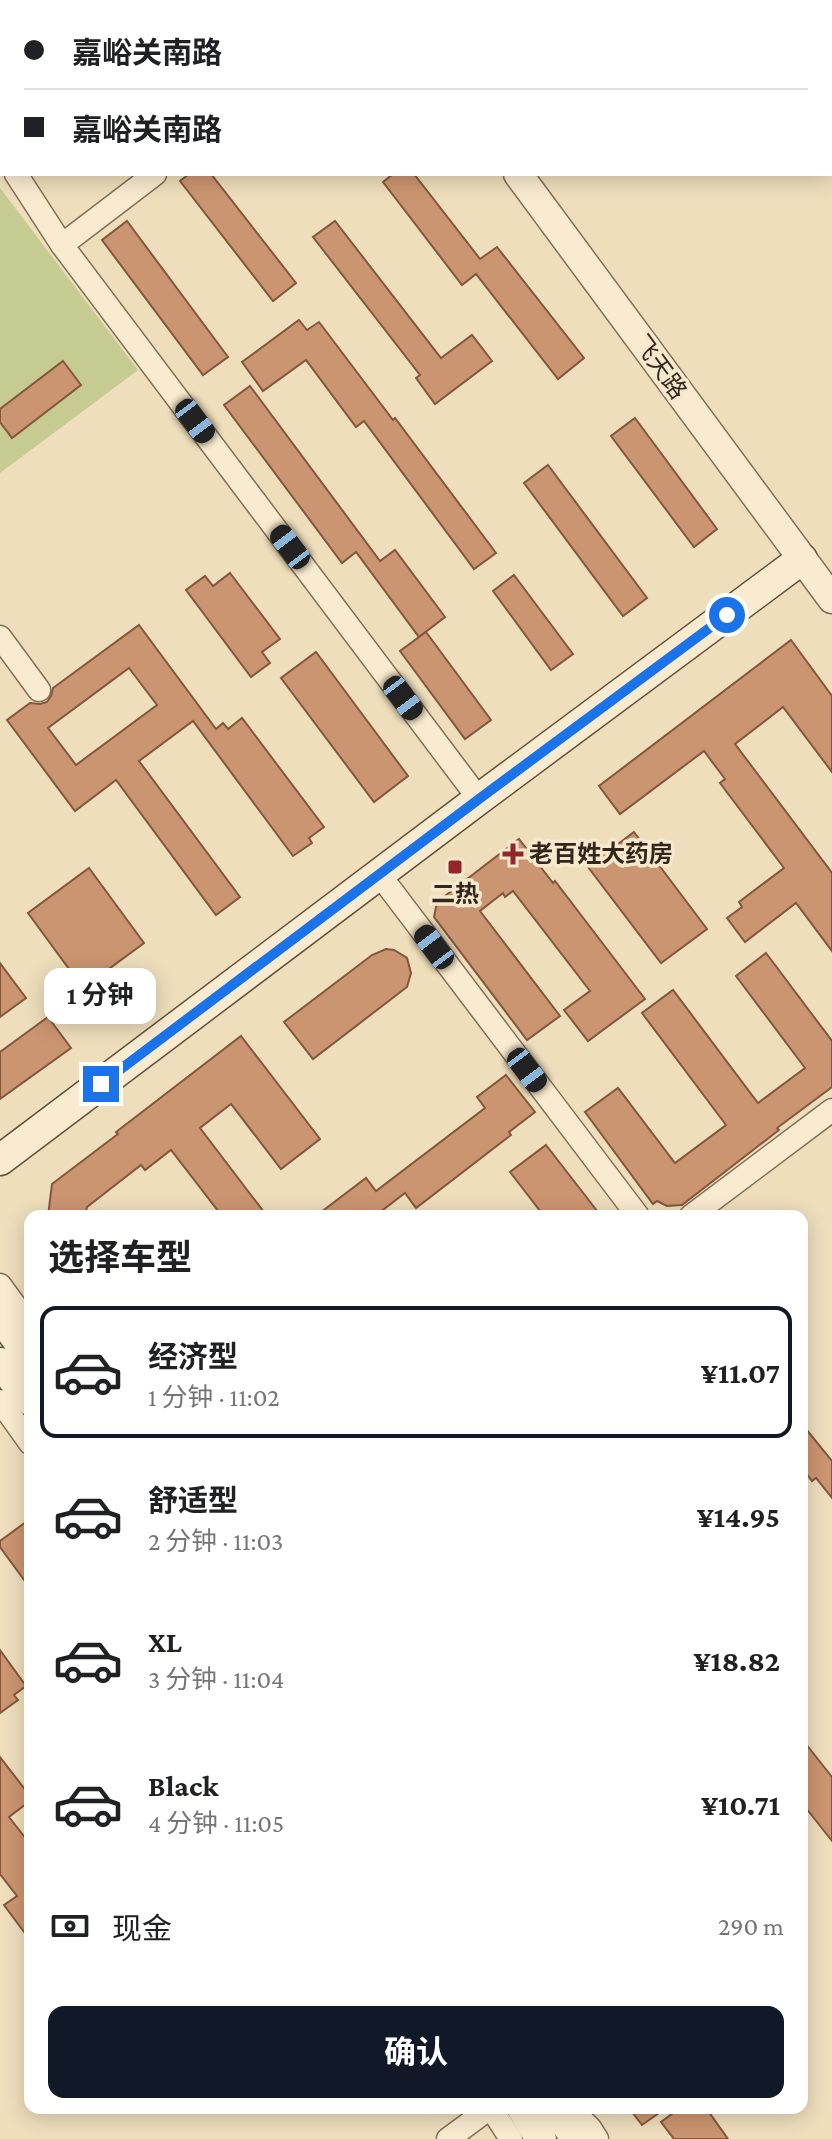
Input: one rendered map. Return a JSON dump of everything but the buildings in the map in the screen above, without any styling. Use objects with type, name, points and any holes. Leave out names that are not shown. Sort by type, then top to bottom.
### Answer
[{"type":"main road","points":[[0,1160],[802,559]]},
{"type":"main road","points":[[0,1315],[24,1349]]},
{"type":"main road","points":[[0,1363],[24,1393]]},
{"type":"main road","points":[[526,2114],[541,2139]]},
{"type":"main road","points":[[560,2114],[576,2139]]},
{"type":"street","points":[[17,176],[62,245],[479,799]]},
{"type":"street","points":[[62,245],[152,176]]},
{"type":"street","name":"飞天路","points":[[519,176],[832,599]]},
{"type":"street","points":[[0,637],[39,690]]},
{"type":"street","points":[[379,874],[633,1210]]},
{"type":"street","points":[[699,1210],[832,1110]]},
{"type":"street","points":[[0,1285],[24,1318]]},
{"type":"street","points":[[0,1401],[24,1435]]},
{"type":"street","points":[[448,2139],[482,2114]]},
{"type":"street","points":[[494,2114],[511,2139]]},
{"type":"street","points":[[576,2114],[597,2139]]},
{"type":"green space","points":[[0,188],[138,370],[0,473]]},
{"type":"place","name":"老百姓大药房","points":[[513,854]]},
{"type":"place","name":"二热","points":[[455,867]]},
{"type":"route","points":[[101,1084],[727,615]]}]
